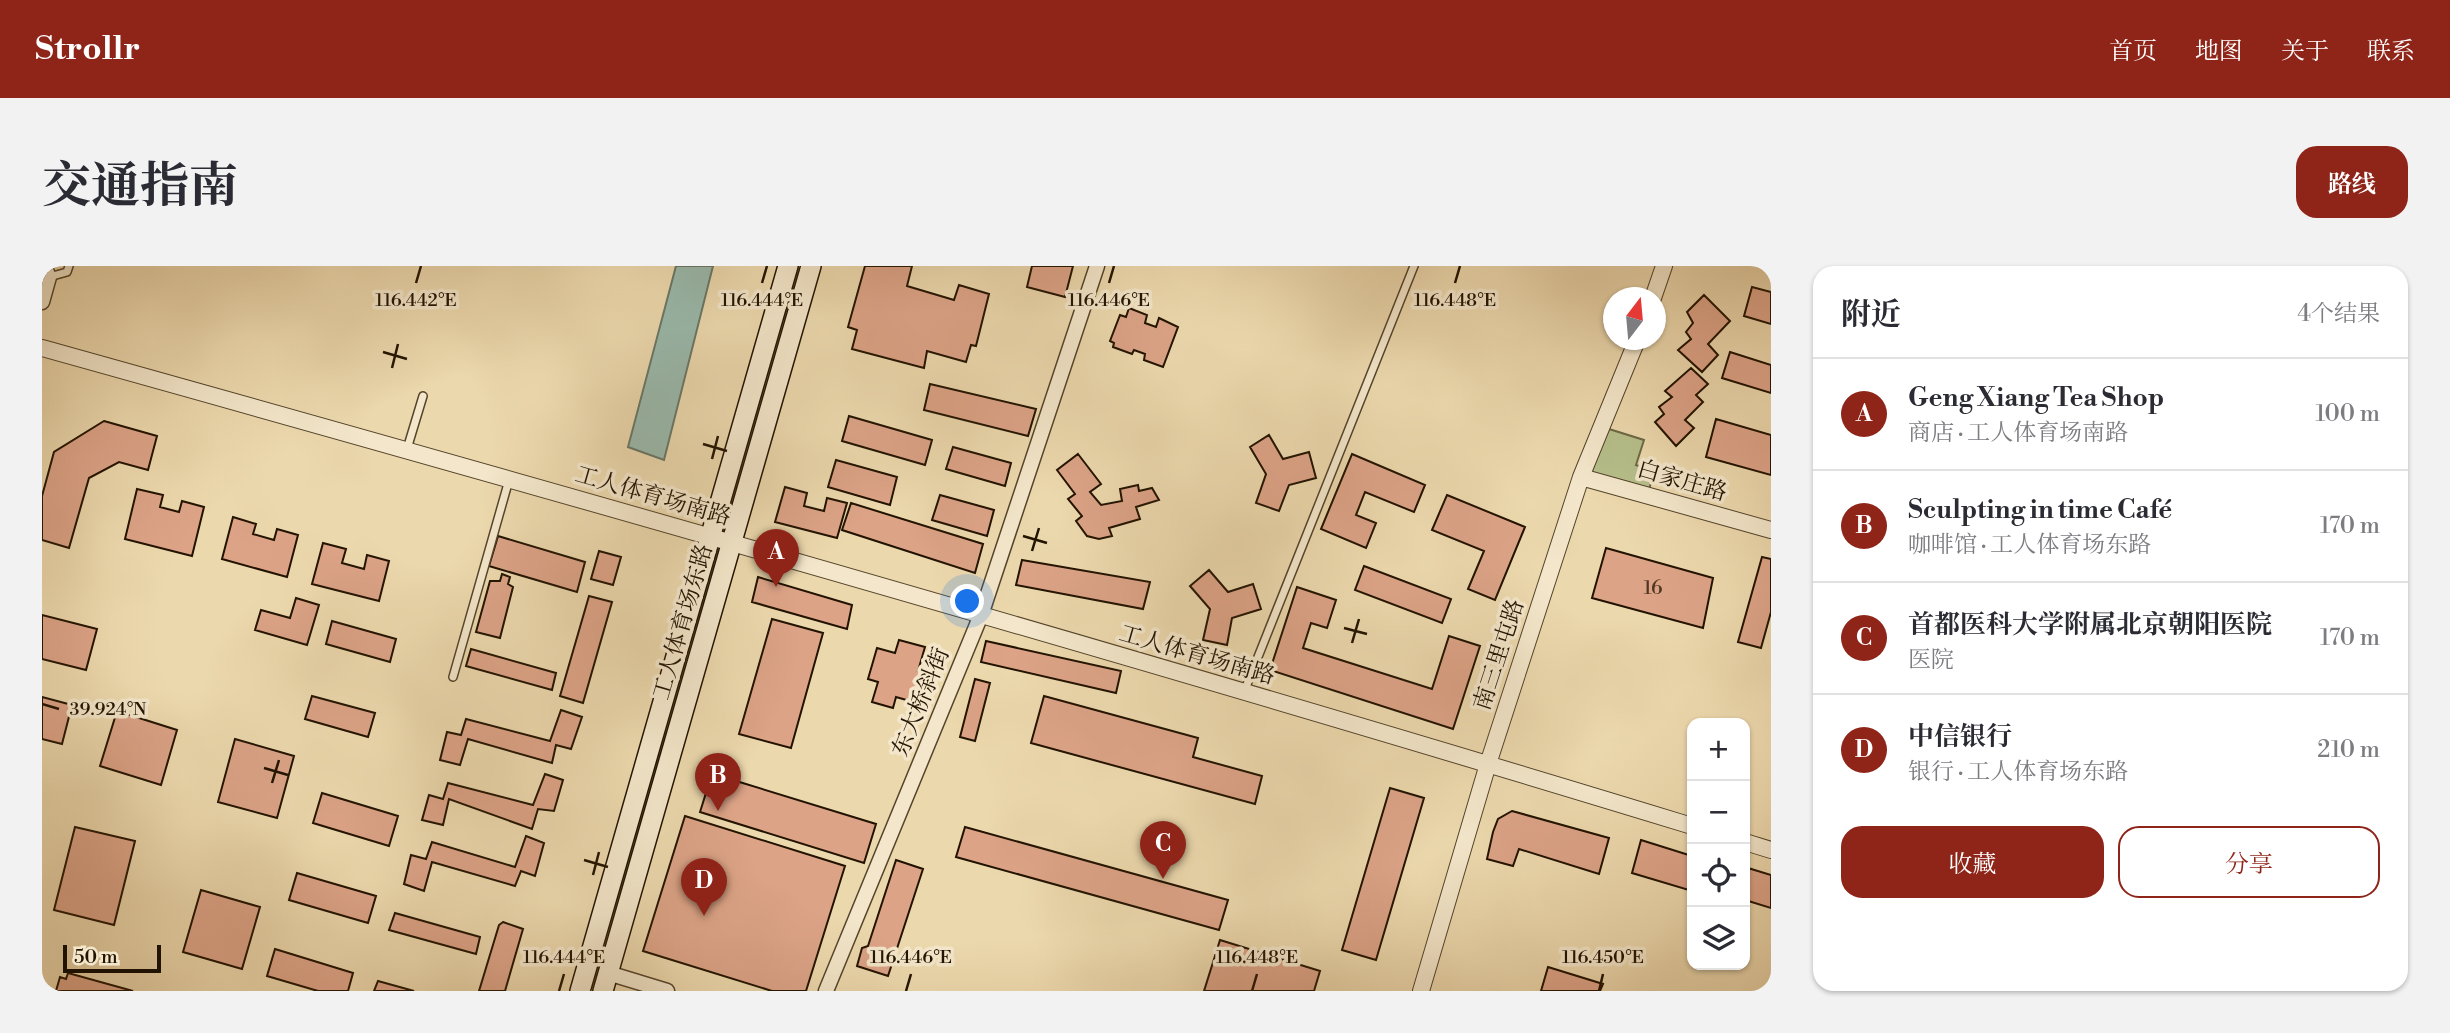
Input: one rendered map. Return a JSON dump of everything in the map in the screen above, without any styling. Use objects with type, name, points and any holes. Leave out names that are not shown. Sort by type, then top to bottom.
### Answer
[{"type":"main road","name":"工人体育场东路","points":[[580,991],[788,266]]},
{"type":"main road","name":"工人体育场东路","points":[[606,982],[811,266]]},
{"type":"street","name":"东大桥斜街","points":[[826,991],[981,615],[1097,266]]},
{"type":"street","points":[[1657,287],[1664,266]]},
{"type":"street","points":[[42,302],[47,272]]},
{"type":"street","name":"工人体育场南路","points":[[42,348],[711,536],[1687,824]]},
{"type":"street","name":"南三里屯路","points":[[1421,991],[1488,764],[1581,477],[1633,350]]},
{"type":"street","name":"白家庄路","points":[[1581,477],[1771,530]]},
{"type":"street","points":[[1750,844],[1771,850]]},
{"type":"street","points":[[606,982],[667,991]]},
{"type":"lane","points":[[47,272],[67,272],[69,266]]},
{"type":"lane","points":[[1244,692],[1414,266]]},
{"type":"lane","points":[[406,450],[422,396]]},
{"type":"lane","points":[[453,677],[509,479]]},
{"type":"green space","points":[[1609,429],[1644,440],[1636,465],[1654,471],[1649,490],[1590,472]]},
{"type":"shaded area","points":[[676,266],[713,266],[664,460],[628,447]]},
{"type":"building","points":[[865,266],[912,266],[907,286],[954,300],[959,285],[989,294],[976,346],[971,345],[966,362],[927,351],[924,368],[852,349],[857,330],[848,327]]},
{"type":"building","points":[[1032,266],[1073,266],[1065,297],[1027,287]]},
{"type":"building","points":[[1752,287],[1771,292],[1771,324],[1744,316]]},
{"type":"building","points":[[1704,295],[1730,321],[1708,344],[1718,355],[1702,372],[1678,350],[1691,339],[1686,332],[1693,323],[1687,312]]},
{"type":"building","points":[[1129,308],[1147,315],[1145,323],[1156,327],[1159,318],[1178,327],[1163,367],[1144,360],[1145,354],[1134,350],[1132,354],[1113,347],[1114,343],[1110,341],[1120,315],[1126,317]]},
{"type":"building","points":[[1730,352],[1771,365],[1771,393],[1722,378]]},
{"type":"building","points":[[1691,368],[1708,384],[1696,395],[1703,402],[1685,420],[1694,428],[1676,446],[1655,422],[1664,414],[1659,407],[1672,397],[1665,391]]},
{"type":"building","points":[[930,384],[1036,409],[1028,436],[924,410]]},
{"type":"building","points":[[849,416],[932,440],[925,465],[842,441]]},
{"type":"building","points":[[1716,419],[1771,435],[1771,475],[1706,457]]},
{"type":"building","points":[[104,421],[157,436],[148,470],[119,462],[89,478],[69,548],[42,540],[42,496],[54,452]]},
{"type":"building","points":[[1269,435],[1283,459],[1309,452],[1316,478],[1289,485],[1279,511],[1256,503],[1266,474],[1250,447]]},
{"type":"building","points":[[953,447],[1011,463],[1005,486],[946,469]]},
{"type":"building","points":[[1078,454],[1101,484],[1090,492],[1101,505],[1122,501],[1120,489],[1138,485],[1139,491],[1152,488],[1159,500],[1136,507],[1140,519],[1109,528],[1112,536],[1099,539],[1087,536],[1076,521],[1082,516],[1068,499],[1075,494],[1057,470]]},
{"type":"building","points":[[1352,454],[1425,485],[1414,512],[1365,492],[1356,515],[1376,523],[1366,548],[1321,529]]},
{"type":"building","points":[[836,460],[897,477],[890,505],[828,487]]},
{"type":"building","points":[[785,487],[807,493],[804,506],[824,511],[827,498],[847,503],[837,538],[775,522]]},
{"type":"building","points":[[137,489],[163,495],[160,507],[179,512],[182,501],[204,507],[192,556],[125,539]]},
{"type":"building","points":[[940,495],[994,510],[987,536],[932,520]]},
{"type":"building","points":[[1447,495],[1525,527],[1495,600],[1468,589],[1484,551],[1432,530]]},
{"type":"building","points":[[851,503],[983,544],[975,573],[842,530]]},
{"type":"building","points":[[233,517],[256,524],[253,534],[274,540],[277,529],[298,535],[287,577],[222,559]]},
{"type":"building","points":[[498,536],[585,562],[577,592],[489,566]]},
{"type":"building","points":[[323,543],[346,549],[342,563],[364,569],[367,555],[389,561],[379,601],[312,584]]},
{"type":"building","points":[[1606,548],[1713,578],[1703,628],[1592,598]]},
{"type":"building","points":[[599,551],[621,557],[613,585],[591,579]]},
{"type":"building","points":[[1762,557],[1771,559],[1771,612],[1761,648],[1738,642]]},
{"type":"building","points":[[1022,560],[1150,582],[1143,609],[1016,585]]},
{"type":"building","points":[[1364,566],[1451,599],[1442,623],[1355,590]]},
{"type":"building","points":[[1209,570],[1228,592],[1253,584],[1261,609],[1232,618],[1227,645],[1203,640],[1210,609],[1190,586]]},
{"type":"building","points":[[502,574],[510,577],[508,584],[513,587],[500,638],[476,632],[490,581],[500,581]]},
{"type":"building","points":[[758,577],[852,605],[847,629],[752,602]]},
{"type":"building","points":[[1297,587],[1336,600],[1327,628],[1311,623],[1303,648],[1432,689],[1449,636],[1480,646],[1453,729],[1270,670]]},
{"type":"building","points":[[589,596],[612,602],[583,703],[560,696]]},
{"type":"building","points":[[296,598],[319,605],[307,645],[255,630],[261,610],[290,618]]},
{"type":"building","points":[[42,615],[97,629],[86,670],[42,659]]},
{"type":"building","points":[[772,619],[823,633],[791,748],[739,734]]},
{"type":"building","points":[[332,621],[396,639],[390,662],[326,644]]},
{"type":"building","points":[[899,640],[925,647],[918,671],[932,675],[924,705],[896,697],[893,708],[872,702],[878,682],[868,679],[877,648],[895,653]]},
{"type":"building","points":[[986,641],[1121,671],[1116,693],[981,662]]},
{"type":"building","points":[[471,649],[556,673],[552,690],[466,666]]},
{"type":"building","points":[[975,679],[990,683],[975,741],[960,737]]},
{"type":"building","points":[[312,696],[375,713],[368,737],[305,719]]},
{"type":"building","points":[[1044,696],[1198,738],[1193,757],[1262,776],[1255,804],[1031,743]]},
{"type":"building","points":[[42,697],[72,705],[62,744],[42,739]]},
{"type":"building","points":[[561,710],[582,717],[571,749],[556,745],[552,763],[468,739],[460,765],[440,760],[447,732],[461,735],[466,719],[550,741]]},
{"type":"building","points":[[117,711],[177,730],[161,785],[100,766]]},
{"type":"building","points":[[235,739],[294,756],[277,818],[218,802]]},
{"type":"building","points":[[716,761],[737,767],[733,780],[876,824],[864,863],[700,812]]},
{"type":"building","points":[[545,774],[563,780],[554,811],[538,809],[532,829],[449,799],[443,825],[422,820],[429,795],[443,799],[448,783],[533,805]]},
{"type":"building","points":[[1390,788],[1424,798],[1376,960],[1342,950]]},
{"type":"building","points":[[322,793],[398,816],[389,846],[313,823]]},
{"type":"building","points":[[1512,811],[1609,838],[1599,874],[1519,849],[1513,866],[1487,859],[1498,819]]},
{"type":"building","points":[[685,816],[845,866],[806,991],[772,991],[643,951]]},
{"type":"building","points":[[75,827],[135,841],[114,925],[54,910]]},
{"type":"building","points":[[965,827],[1228,900],[1219,930],[956,857]]},
{"type":"building","points":[[526,836],[544,843],[535,876],[521,871],[515,886],[432,862],[424,891],[404,884],[411,855],[426,859],[432,842],[515,867]]},
{"type":"building","points":[[1641,840],[1687,854],[1687,890],[1632,873]]},
{"type":"building","points":[[896,860],[923,869],[888,976],[857,966],[862,948],[868,946]]},
{"type":"building","points":[[1750,869],[1771,875],[1771,908],[1750,902]]},
{"type":"building","points":[[297,873],[376,896],[368,923],[289,900]]},
{"type":"building","points":[[201,890],[260,907],[242,969],[183,952]]},
{"type":"building","points":[[395,913],[480,937],[476,954],[389,930]]},
{"type":"building","points":[[503,922],[523,929],[505,991],[479,991],[499,925]]},
{"type":"building","points":[[1220,940],[1320,971],[1314,991],[1204,991]]},
{"type":"building","points":[[275,949],[353,973],[348,991],[318,991],[267,976]]},
{"type":"building","points":[[1548,967],[1603,984],[1600,991],[1541,991]]},
{"type":"building","points":[[68,973],[133,991],[56,991],[60,977],[66,979]]},
{"type":"building","points":[[378,981],[414,991],[374,991]]},
{"type":"place","name":"Geng Xiang Tea Shop","points":[[776,587]]},
{"type":"place","name":"Sculpting in time Café","points":[[718,811]]},
{"type":"place","name":"首都医科大学附属北京朝阳医院","points":[[1163,879]]},
{"type":"place","name":"中信银行","points":[[704,916]]}]
